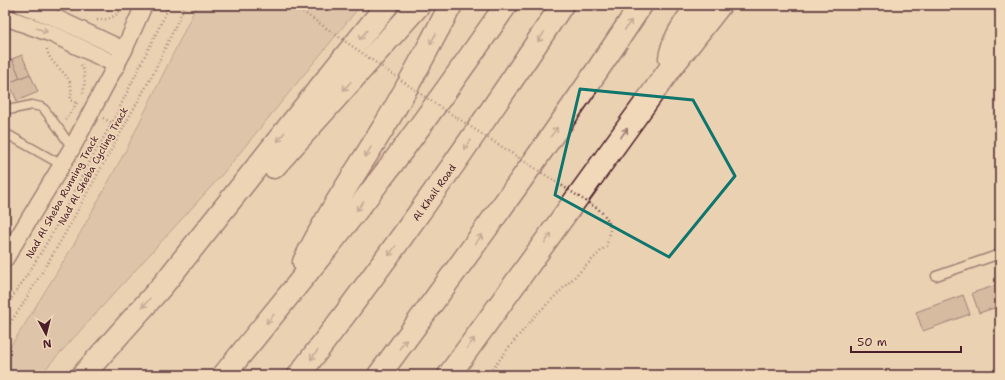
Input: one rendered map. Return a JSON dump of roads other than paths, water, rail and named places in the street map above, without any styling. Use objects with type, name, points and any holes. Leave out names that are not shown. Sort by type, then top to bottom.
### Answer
[{"type":"highway","points":[[83,375],[163,285],[387,5]]},
{"type":"highway","points":[[163,285],[234,212],[419,5]]},
{"type":"highway","points":[[290,295],[301,268],[325,222],[405,91],[452,5]]},
{"type":"highway","points":[[451,84],[464,49],[488,5]]},
{"type":"highway","points":[[224,375],[290,295],[373,189],[451,84],[506,5]]},
{"type":"highway","name":"Al Khail Road","points":[[299,375],[403,234],[482,123],[562,5]]},
{"type":"highway","points":[[379,375],[499,211],[641,5]]},
{"type":"highway","points":[[670,69],[673,44],[697,5]]},
{"type":"highway","points":[[449,375],[670,69],[720,5]]},
{"type":"street","points":[[22,5],[58,19],[124,50]]},
{"type":"street","points":[[5,259],[72,148],[117,65],[144,5]]},
{"type":"street","points":[[5,17],[52,34],[117,65]]},
{"type":"lane","points":[[5,107],[13,109],[32,105],[41,107],[72,148]]},
{"type":"lane","points":[[5,133],[62,165]]},
{"type":"lane","points":[[936,276],[1000,254]]}]
